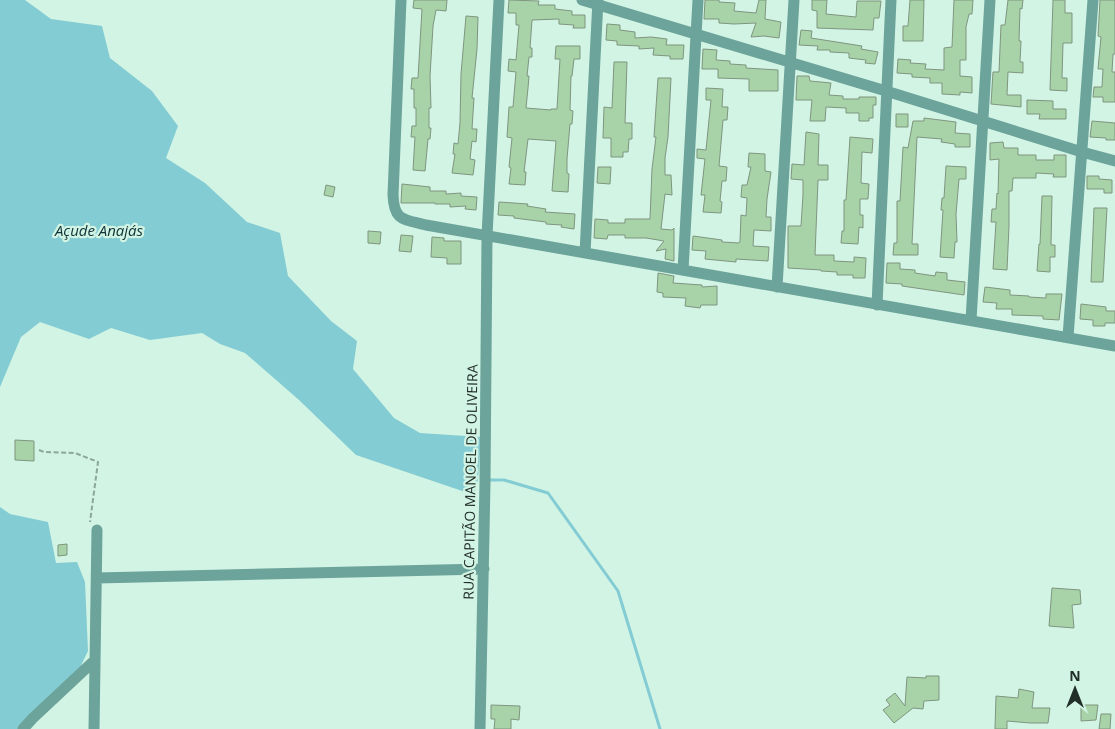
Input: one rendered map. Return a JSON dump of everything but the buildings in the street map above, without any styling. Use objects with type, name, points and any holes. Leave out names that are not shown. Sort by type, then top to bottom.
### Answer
[{"type":"street","points":[[401,0],[394,162],[394,209],[398,216],[411,221],[487,236],[1115,346]]},
{"type":"street","name":"RUA CAPITÃO MANOEL DE OLIVEIRA","points":[[480,729],[484,569],[487,236],[498,0]]},
{"type":"street","points":[[582,0],[886,90],[1115,161]]},
{"type":"street","points":[[683,270],[698,0]]},
{"type":"street","points":[[777,287],[794,0]]},
{"type":"street","points":[[877,305],[890,0]]},
{"type":"street","points":[[971,320],[990,0]]},
{"type":"street","points":[[1068,337],[1093,0]]},
{"type":"street","points":[[585,253],[597,3]]},
{"type":"street","points":[[94,729],[97,530]]},
{"type":"street","points":[[97,578],[484,569]]},
{"type":"street","points":[[23,729],[95,660]]},
{"type":"path","points":[[39,450],[44,452],[75,453],[98,462],[90,522],[97,530]]},
{"type":"water","name":"Açude Anajás","points":[[0,0],[25,0],[51,19],[102,26],[110,58],[152,91],[178,126],[166,158],[205,183],[247,222],[280,233],[288,276],[331,321],[357,341],[353,369],[394,418],[420,433],[481,437],[478,480],[474,495],[356,455],[299,400],[245,353],[220,344],[202,333],[150,340],[111,328],[89,339],[40,322],[21,337],[0,387]]},
{"type":"water","points":[[0,507],[10,514],[48,522],[56,563],[77,562],[85,582],[88,651],[76,676],[22,729],[0,729]]},
{"type":"waterway","points":[[488,480],[504,480],[548,493],[618,591],[660,729]]}]
